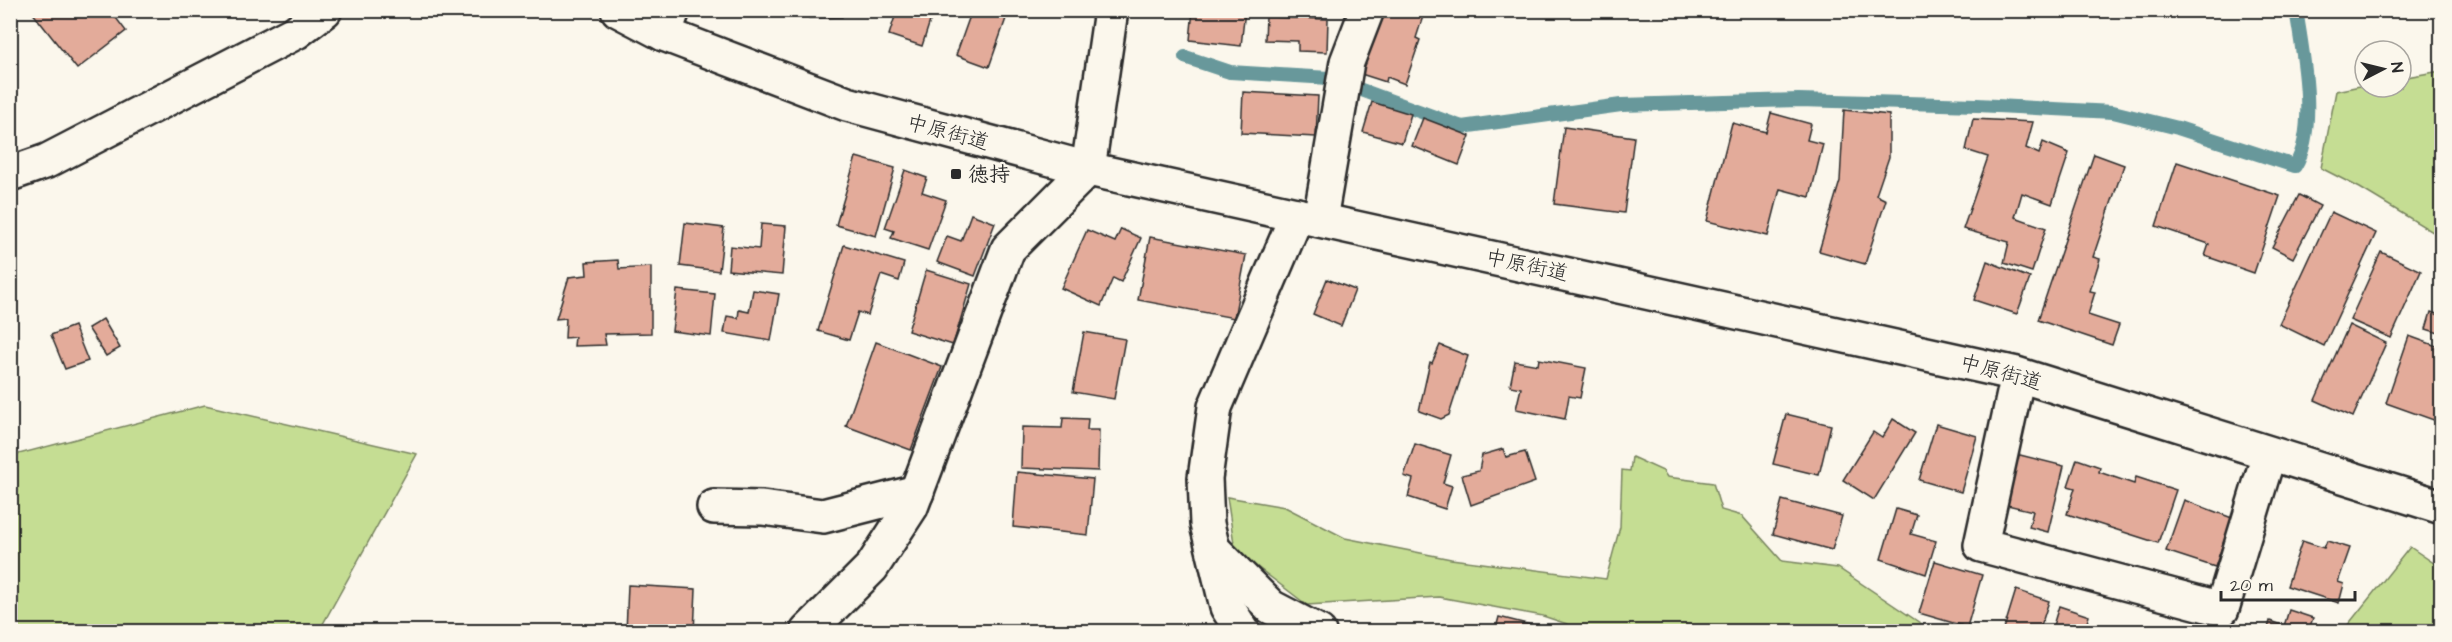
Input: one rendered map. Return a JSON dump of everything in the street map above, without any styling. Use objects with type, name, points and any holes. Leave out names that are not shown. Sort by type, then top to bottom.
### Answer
[{"type":"street","points":[[10,174],[47,160],[296,32],[325,10]]},
{"type":"street","name":"中原街道","points":[[618,10],[669,22],[847,104],[1088,169],[2018,375],[2442,507]]},
{"type":"street","points":[[807,632],[872,567],[911,507],[1008,249],[1088,169],[1111,10]]},
{"type":"street","points":[[1244,632],[1227,607],[1208,524],[1205,477],[1215,407],[1308,217],[1347,62],[1367,10]]},
{"type":"street","points":[[2018,375],[1980,545],[2222,609],[2269,454]]},
{"type":"street","points":[[714,507],[762,508],[823,516],[917,492]]},
{"type":"street","points":[[1214,550],[1271,607],[1318,632]]},
{"type":"green space","points":[[2442,71],[2441,237],[2360,188],[2321,168],[2336,91],[2353,87],[2353,99],[2413,99],[2413,76]]},
{"type":"green space","points":[[205,405],[417,454],[319,631],[11,631],[11,456]]},
{"type":"green space","points":[[1632,457],[1663,471],[1667,477],[1713,483],[1721,510],[1742,516],[1782,561],[1838,568],[1932,631],[1591,632],[1543,616],[1439,597],[1307,605],[1235,550],[1227,497],[1285,507],[1345,538],[1451,559],[1606,579],[1620,527],[1622,470],[1630,471]]},
{"type":"green space","points":[[2410,547],[2441,568],[2441,631],[2343,631]]},
{"type":"building","points":[[34,10],[110,10],[126,31],[77,69],[32,12]]},
{"type":"building","points":[[808,10],[842,10],[842,17],[809,18]]},
{"type":"building","points":[[897,10],[933,12],[922,46],[889,35]]},
{"type":"building","points":[[972,10],[1009,10],[989,67],[956,55]]},
{"type":"building","points":[[1193,10],[1245,10],[1241,46],[1190,40]]},
{"type":"building","points":[[1383,10],[1425,10],[1416,38],[1420,40],[1405,84],[1387,77],[1386,82],[1361,74]]},
{"type":"building","points":[[1266,17],[1328,19],[1327,52],[1298,51],[1298,41],[1265,40]]},
{"type":"building","points":[[1243,92],[1318,96],[1316,137],[1241,133]]},
{"type":"building","points":[[1372,102],[1411,114],[1402,143],[1363,132]]},
{"type":"building","points":[[1844,110],[1889,115],[1889,157],[1876,195],[1886,200],[1865,264],[1819,251],[1840,181]]},
{"type":"building","points":[[1771,113],[1811,124],[1807,140],[1823,144],[1810,197],[1780,189],[1768,236],[1707,221],[1732,123],[1766,132]]},
{"type":"building","points":[[1423,118],[1470,136],[1459,165],[1412,146]]},
{"type":"building","points":[[1973,119],[2033,122],[2026,148],[2039,154],[2043,142],[2069,153],[2052,204],[2022,193],[2015,217],[2046,228],[2032,272],[2004,263],[2009,242],[1963,229],[1988,157],[1966,150]]},
{"type":"building","points":[[1564,127],[1634,137],[1624,213],[1554,204]]},
{"type":"building","points":[[2094,154],[2124,165],[2093,257],[2100,259],[2090,291],[2095,292],[2088,315],[2119,325],[2112,345],[2038,320]]},
{"type":"building","points":[[856,157],[895,168],[876,236],[836,225]]},
{"type":"building","points":[[2177,162],[2280,196],[2254,273],[2205,256],[2209,244],[2156,226]]},
{"type":"building","points":[[905,170],[927,178],[922,192],[946,200],[928,250],[891,238],[894,231],[885,228]]},
{"type":"building","points":[[2299,195],[2320,206],[2293,258],[2272,247]]},
{"type":"building","points":[[2331,212],[2376,233],[2324,346],[2279,324]]},
{"type":"building","points":[[971,214],[995,223],[975,276],[937,262],[947,236],[961,241]]},
{"type":"building","points":[[685,223],[724,228],[719,271],[680,266]]},
{"type":"building","points":[[761,224],[786,226],[782,275],[728,270],[730,246],[759,249]]},
{"type":"building","points":[[1121,229],[1141,238],[1121,282],[1113,278],[1101,306],[1061,288],[1087,230],[1115,242]]},
{"type":"building","points":[[1150,237],[1246,255],[1234,318],[1138,300]]},
{"type":"building","points":[[844,245],[904,263],[899,281],[881,275],[868,315],[858,312],[849,340],[818,331]]},
{"type":"building","points":[[2381,252],[2421,271],[2391,338],[2350,320]]},
{"type":"building","points":[[618,260],[619,269],[651,267],[651,333],[604,334],[606,345],[574,346],[575,337],[565,338],[566,318],[556,319],[569,277],[587,275],[586,262]]},
{"type":"building","points":[[1987,261],[2030,278],[2017,314],[1974,300]]},
{"type":"building","points":[[926,270],[971,284],[953,345],[908,331]]},
{"type":"building","points":[[1327,279],[1355,290],[1341,326],[1313,314]]},
{"type":"building","points":[[677,290],[715,294],[711,336],[672,331]]},
{"type":"building","points":[[753,290],[779,294],[771,341],[724,333],[727,316],[738,318],[739,310],[749,312]]},
{"type":"building","points":[[2431,312],[2442,316],[2442,334],[2426,329]]},
{"type":"building","points":[[103,319],[120,348],[106,356],[88,328]]},
{"type":"building","points":[[2349,325],[2386,343],[2353,417],[2315,400]]},
{"type":"building","points":[[74,326],[88,361],[65,369],[51,335]]},
{"type":"building","points":[[1084,332],[1125,339],[1114,399],[1073,392]]},
{"type":"building","points":[[2409,336],[2442,348],[2442,423],[2386,403]]},
{"type":"building","points":[[876,342],[942,367],[911,450],[846,426]]},
{"type":"building","points":[[1440,345],[1468,356],[1449,415],[1441,419],[1419,411],[1430,362],[1432,363]]},
{"type":"building","points":[[1539,359],[1586,368],[1580,398],[1569,396],[1565,419],[1516,409],[1521,388],[1510,386],[1515,361],[1538,365]]},
{"type":"building","points":[[1786,414],[1831,425],[1819,475],[1773,464]]},
{"type":"building","points":[[1063,418],[1088,419],[1087,430],[1099,430],[1098,471],[1021,468],[1022,427],[1062,428]]},
{"type":"building","points":[[1893,419],[1915,433],[1874,500],[1843,480],[1873,432],[1882,438]]},
{"type":"building","points":[[1936,424],[1977,436],[1961,492],[1919,480]]},
{"type":"building","points":[[1415,444],[1451,455],[1443,483],[1452,486],[1445,509],[1408,497],[1413,479],[1404,476]]},
{"type":"building","points":[[1503,449],[1506,457],[1525,452],[1535,482],[1471,505],[1462,475],[1479,471],[1482,455]]},
{"type":"building","points":[[2016,454],[2064,466],[2048,532],[2029,527],[2033,511],[2003,504]]},
{"type":"building","points":[[2077,459],[2100,467],[2099,472],[2134,484],[2136,477],[2176,490],[2158,543],[2067,514],[2075,488],[2068,486]]},
{"type":"building","points":[[1017,472],[1093,479],[1088,535],[1013,527]]},
{"type":"building","points":[[1782,500],[1842,516],[1832,550],[1773,534]]},
{"type":"building","points":[[2184,500],[2232,518],[2215,567],[2166,551]]},
{"type":"building","points":[[1896,509],[1917,515],[1911,534],[1936,541],[1926,574],[1881,559]]},
{"type":"building","points":[[2302,541],[2324,548],[2327,541],[2350,548],[2338,582],[2344,584],[2339,603],[2287,586]]},
{"type":"building","points":[[1935,561],[1982,575],[1967,627],[1919,613]]},
{"type":"building","points":[[628,585],[696,589],[694,632],[626,632]]},
{"type":"building","points":[[2016,590],[2049,601],[2039,632],[2003,632]]},
{"type":"building","points":[[2059,606],[2089,616],[2084,632],[2051,632]]},
{"type":"building","points":[[2289,610],[2313,618],[2308,632],[2267,632],[2270,621],[2284,626]]},
{"type":"building","points":[[1499,617],[1543,628],[1542,632],[1495,632]]},
{"type":"waterway","points":[[1185,57],[1230,72],[1329,78],[1462,127],[1621,105],[1799,100],[1977,105],[2113,112],[2178,128],[2295,166],[2302,150],[2307,112],[2305,68],[2296,10]]},
{"type":"place","name":"徳持","points":[[956,174]]}]
